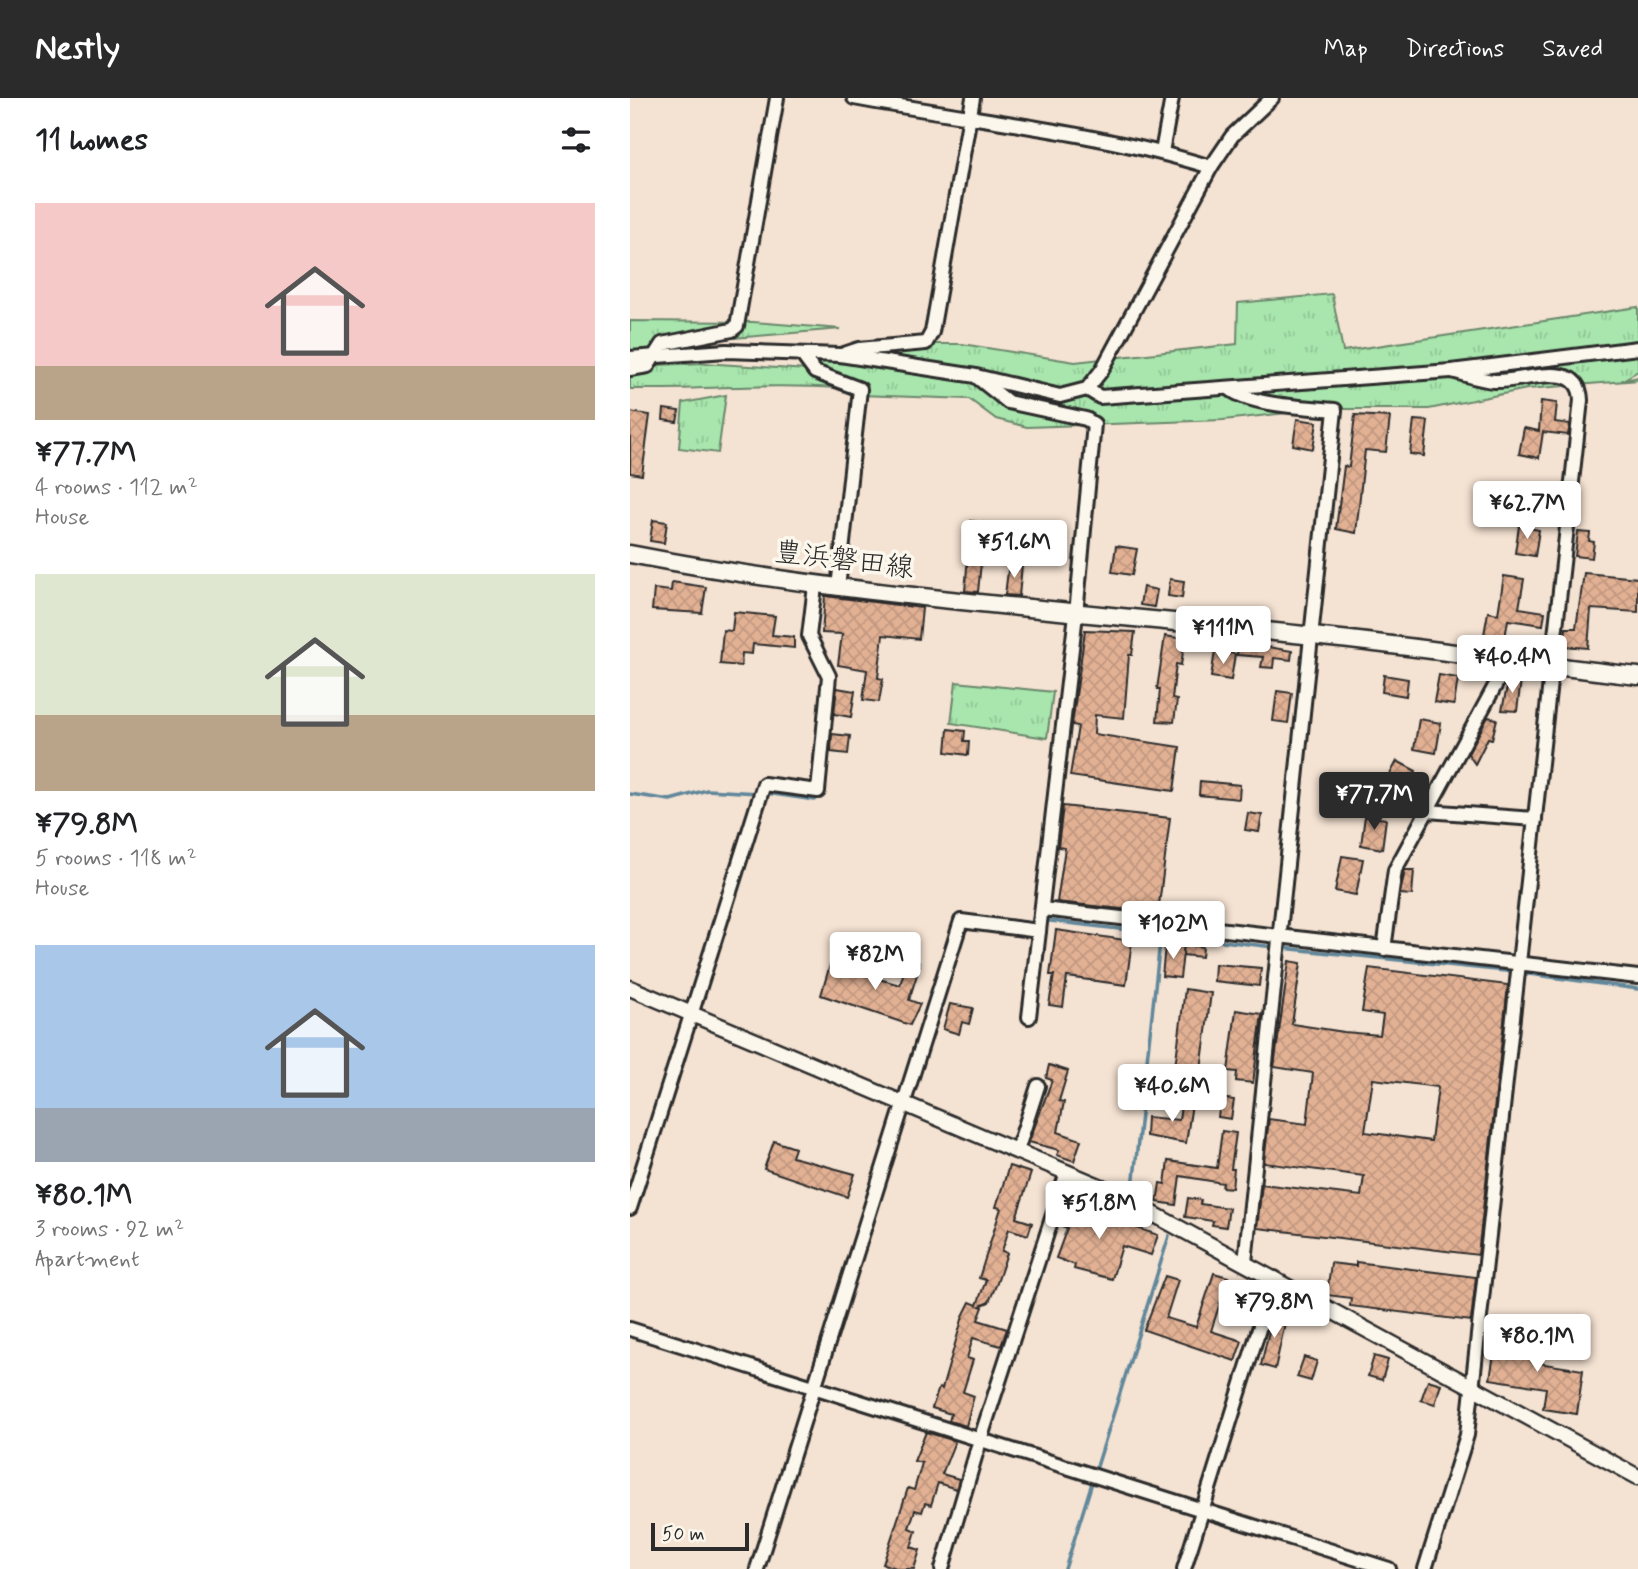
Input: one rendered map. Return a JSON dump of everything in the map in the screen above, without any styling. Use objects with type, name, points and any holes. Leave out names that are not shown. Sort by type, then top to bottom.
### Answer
[{"type":"main road","name":"豊浜磐田線","points":[[630,554],[815,586],[1313,636],[1638,676]]},
{"type":"street","points":[[630,369],[648,366],[662,344],[732,330],[737,326],[777,98]]},
{"type":"street","points":[[854,98],[970,115],[1162,152],[1211,167]]},
{"type":"street","points":[[840,355],[859,349],[926,342],[932,332],[973,98]]},
{"type":"street","points":[[1162,152],[1172,98]]},
{"type":"street","points":[[630,358],[726,351],[803,356],[840,355],[976,376],[1060,396],[1087,389],[1102,370],[1211,167],[1232,136],[1272,98]]},
{"type":"street","points":[[1087,389],[1100,397],[1229,388],[1451,371],[1638,348]]},
{"type":"street","points":[[803,356],[815,372],[860,389],[838,587]]},
{"type":"street","points":[[1424,1569],[1460,1464],[1472,1387],[1581,386],[1572,377],[1561,375],[1494,381],[1451,371]]},
{"type":"street","points":[[976,376],[1008,402],[1086,419],[1094,424],[1076,614],[1029,1017]]},
{"type":"street","points":[[1229,388],[1236,394],[1284,405],[1335,410],[1245,1262]]},
{"type":"street","points":[[630,1208],[764,784],[818,792],[829,676],[809,636],[815,586]]},
{"type":"street","points":[[1384,949],[1395,870],[1508,662]]},
{"type":"street","points":[[1427,811],[1535,819]]},
{"type":"street","points":[[757,1569],[961,920],[1040,921],[1280,937],[1638,977]]},
{"type":"street","points":[[630,988],[1142,1206],[1638,1477]]},
{"type":"street","points":[[1017,1151],[1038,1086]]},
{"type":"street","points":[[942,1569],[980,1440],[1067,1172]]},
{"type":"street","points":[[1184,1569],[1275,1278]]},
{"type":"street","points":[[630,1329],[1389,1569]]},
{"type":"green space","points":[[1332,294],[1343,351],[1638,307],[1638,371],[1621,381],[1638,377],[1638,380],[1527,389],[1429,409],[1323,409],[1223,420],[1027,427],[996,419],[969,399],[860,395],[802,365],[899,344],[962,344],[1075,362],[1237,344],[1238,303]]},
{"type":"green space","points":[[630,321],[753,322],[841,329],[662,344],[654,356],[630,352]]},
{"type":"green space","points":[[703,363],[808,370],[838,388],[786,386],[630,389],[630,377],[656,365]]},
{"type":"green space","points":[[726,395],[718,453],[679,448],[683,403]]},
{"type":"green space","points":[[956,682],[1053,692],[1047,738],[951,723]]},
{"type":"building","points":[[1541,401],[1557,403],[1555,422],[1570,424],[1568,435],[1543,432],[1539,458],[1519,454],[1524,428],[1539,431]]},
{"type":"building","points":[[664,409],[679,411],[677,422],[663,420]]},
{"type":"building","points":[[630,412],[650,415],[642,475],[630,473]]},
{"type":"building","points":[[1355,415],[1390,417],[1386,452],[1365,450],[1356,533],[1336,529],[1344,466],[1349,467]]},
{"type":"building","points":[[1297,419],[1317,422],[1313,449],[1293,445]]},
{"type":"building","points":[[1414,420],[1428,421],[1424,456],[1410,454]]},
{"type":"building","points":[[653,520],[667,522],[664,543],[650,541]]},
{"type":"building","points":[[971,521],[985,523],[978,592],[965,591]]},
{"type":"building","points":[[1519,526],[1539,530],[1535,556],[1515,553]]},
{"type":"building","points":[[1578,532],[1590,533],[1589,541],[1594,542],[1592,558],[1575,556]]},
{"type":"building","points":[[1116,546],[1137,549],[1132,575],[1112,572]]},
{"type":"building","points":[[1009,563],[1022,565],[1019,596],[1005,595]]},
{"type":"building","points":[[1584,573],[1638,578],[1638,612],[1591,609],[1588,648],[1564,646],[1566,628],[1576,628]]},
{"type":"building","points":[[1504,576],[1524,579],[1519,608],[1545,612],[1543,625],[1508,620],[1503,649],[1482,646],[1488,612],[1498,614]]},
{"type":"building","points":[[1170,579],[1184,581],[1182,598],[1168,596]]},
{"type":"building","points":[[672,582],[706,587],[702,613],[652,610],[654,589],[671,591]]},
{"type":"building","points":[[1143,587],[1157,590],[1154,607],[1140,605]]},
{"type":"building","points":[[825,596],[922,608],[919,639],[883,635],[878,678],[883,679],[879,702],[863,700],[867,670],[838,665],[842,634],[822,633]]},
{"type":"building","points":[[734,612],[775,616],[772,635],[794,637],[794,648],[753,644],[752,654],[742,653],[741,666],[720,664],[723,630],[732,631]]},
{"type":"building","points":[[1085,630],[1135,632],[1132,655],[1129,655],[1124,718],[1095,715],[1094,734],[1180,747],[1174,791],[1070,776],[1078,726],[1072,725]]},
{"type":"building","points":[[1165,636],[1185,639],[1181,665],[1176,664],[1172,699],[1177,700],[1174,722],[1157,721],[1160,689],[1157,689]]},
{"type":"building","points":[[1239,642],[1292,651],[1291,660],[1274,658],[1273,668],[1261,667],[1263,657],[1237,655]]},
{"type":"building","points":[[1215,651],[1235,654],[1231,680],[1211,677]]},
{"type":"building","points":[[1384,675],[1408,679],[1406,696],[1382,692]]},
{"type":"building","points":[[1439,675],[1458,678],[1454,705],[1434,702]]},
{"type":"building","points":[[1509,678],[1521,680],[1517,711],[1502,710]]},
{"type":"building","points":[[837,688],[855,691],[851,717],[834,714]]},
{"type":"building","points":[[1277,691],[1292,693],[1288,723],[1273,721]]},
{"type":"building","points":[[1488,717],[1497,719],[1492,739],[1488,738],[1475,764],[1468,754]]},
{"type":"building","points":[[1419,719],[1441,723],[1436,753],[1414,749]]},
{"type":"building","points":[[948,729],[965,731],[964,741],[969,741],[968,755],[946,752]]},
{"type":"building","points":[[832,734],[850,736],[848,754],[831,752]]},
{"type":"building","points":[[1397,761],[1416,771],[1399,803],[1380,793]]},
{"type":"building","points":[[1200,781],[1240,785],[1239,799],[1199,795]]},
{"type":"building","points":[[1063,806],[1170,818],[1158,913],[1057,902],[1065,848],[1058,847]]},
{"type":"building","points":[[1248,813],[1262,815],[1259,832],[1245,830]]},
{"type":"building","points":[[1365,816],[1386,819],[1382,849],[1361,845]]},
{"type":"building","points":[[1342,856],[1363,859],[1356,895],[1335,891]]},
{"type":"building","points":[[1405,870],[1414,870],[1412,895],[1400,894]]},
{"type":"building","points":[[1056,930],[1132,941],[1126,985],[1067,977],[1063,1007],[1049,1005],[1054,975],[1050,975]]},
{"type":"building","points":[[1184,944],[1203,947],[1202,957],[1183,955]]},
{"type":"building","points":[[1184,945],[1180,978],[1162,976],[1165,946]]},
{"type":"building","points":[[908,958],[918,961],[920,965],[909,1000],[920,1004],[910,1025],[821,995],[830,965],[900,985]]},
{"type":"building","points":[[1289,961],[1301,963],[1292,1024],[1344,1032],[1380,1035],[1383,1015],[1362,1012],[1369,968],[1508,985],[1478,1255],[1257,1228],[1262,1184],[1361,1196],[1364,1176],[1264,1163],[1269,1119],[1307,1124],[1313,1073],[1274,1067]],"holes":[[[1373,1079],[1438,1087],[1431,1141],[1365,1132]]]},
{"type":"building","points":[[1215,964],[1261,968],[1259,986],[1214,981]]},
{"type":"building","points":[[1185,989],[1211,993],[1200,1078],[1174,1075]]},
{"type":"building","points":[[950,1004],[973,1008],[969,1024],[962,1022],[959,1034],[943,1029]]},
{"type":"building","points":[[1236,1010],[1262,1014],[1253,1083],[1236,1081],[1237,1072],[1228,1071]]},
{"type":"building","points":[[1049,1065],[1068,1071],[1059,1101],[1064,1102],[1058,1132],[1081,1140],[1074,1161],[1057,1155],[1059,1150],[1029,1142],[1052,1080],[1046,1078]]},
{"type":"building","points":[[1183,1092],[1191,1094],[1192,1104],[1186,1143],[1146,1136],[1147,1117],[1179,1120]]},
{"type":"building","points":[[1221,1098],[1234,1100],[1231,1119],[1218,1117]]},
{"type":"building","points":[[1222,1131],[1236,1133],[1231,1169],[1234,1169],[1232,1188],[1222,1187],[1223,1183],[1180,1176],[1176,1205],[1157,1202],[1160,1183],[1165,1184],[1168,1161],[1217,1168]]},
{"type":"building","points":[[774,1141],[795,1148],[792,1157],[855,1174],[847,1197],[764,1169]]},
{"type":"building","points":[[1009,1166],[1031,1173],[1016,1218],[1032,1223],[1028,1235],[1009,1229],[1002,1251],[1007,1253],[997,1283],[989,1302],[980,1306],[983,1307],[978,1320],[1007,1329],[1001,1346],[973,1338],[967,1358],[973,1360],[963,1392],[974,1396],[966,1426],[949,1421],[951,1414],[932,1408],[939,1388],[942,1389],[963,1316],[970,1302],[977,1305],[986,1280],[979,1278],[1001,1208],[996,1207]]},
{"type":"building","points":[[1074,1198],[1090,1204],[1088,1209],[1103,1214],[1102,1216],[1158,1235],[1151,1255],[1122,1246],[1112,1279],[1074,1269],[1075,1265],[1056,1258],[1067,1228],[1062,1226]]},
{"type":"building","points":[[1188,1198],[1201,1200],[1200,1204],[1229,1208],[1226,1227],[1212,1225],[1213,1221],[1185,1217]]},
{"type":"building","points":[[1356,1262],[1476,1277],[1471,1321],[1350,1306],[1351,1298],[1327,1295],[1331,1263],[1356,1266]]},
{"type":"building","points":[[1214,1273],[1228,1277],[1226,1283],[1253,1291],[1247,1311],[1220,1303],[1211,1331],[1242,1341],[1235,1361],[1144,1330],[1165,1276],[1178,1280],[1166,1318],[1196,1327]]},
{"type":"building","points":[[1274,1310],[1287,1314],[1275,1369],[1261,1365]]},
{"type":"building","points":[[1497,1335],[1535,1341],[1532,1362],[1583,1370],[1577,1414],[1543,1409],[1546,1388],[1490,1379]]},
{"type":"building","points":[[1374,1356],[1388,1360],[1382,1380],[1368,1376]]},
{"type":"building","points":[[1304,1357],[1317,1361],[1311,1381],[1297,1377]]},
{"type":"building","points":[[1428,1380],[1441,1384],[1435,1404],[1421,1400]]},
{"type":"building","points":[[926,1432],[955,1441],[942,1474],[959,1479],[956,1489],[938,1483],[931,1505],[925,1503],[922,1512],[915,1510],[909,1528],[916,1531],[911,1547],[920,1550],[914,1569],[899,1569],[883,1564],[908,1488],[914,1490],[922,1463],[914,1461]]},
{"type":"waterway","points":[[630,794],[670,800],[707,790],[758,793]]},
{"type":"waterway","points":[[766,793],[815,800]]},
{"type":"waterway","points":[[1033,919],[1274,947]]},
{"type":"waterway","points":[[1133,1187],[1161,933]]},
{"type":"waterway","points":[[1282,948],[1515,972]]},
{"type":"waterway","points":[[1522,973],[1638,989]]},
{"type":"waterway","points":[[1065,1569],[1169,1236]]}]
